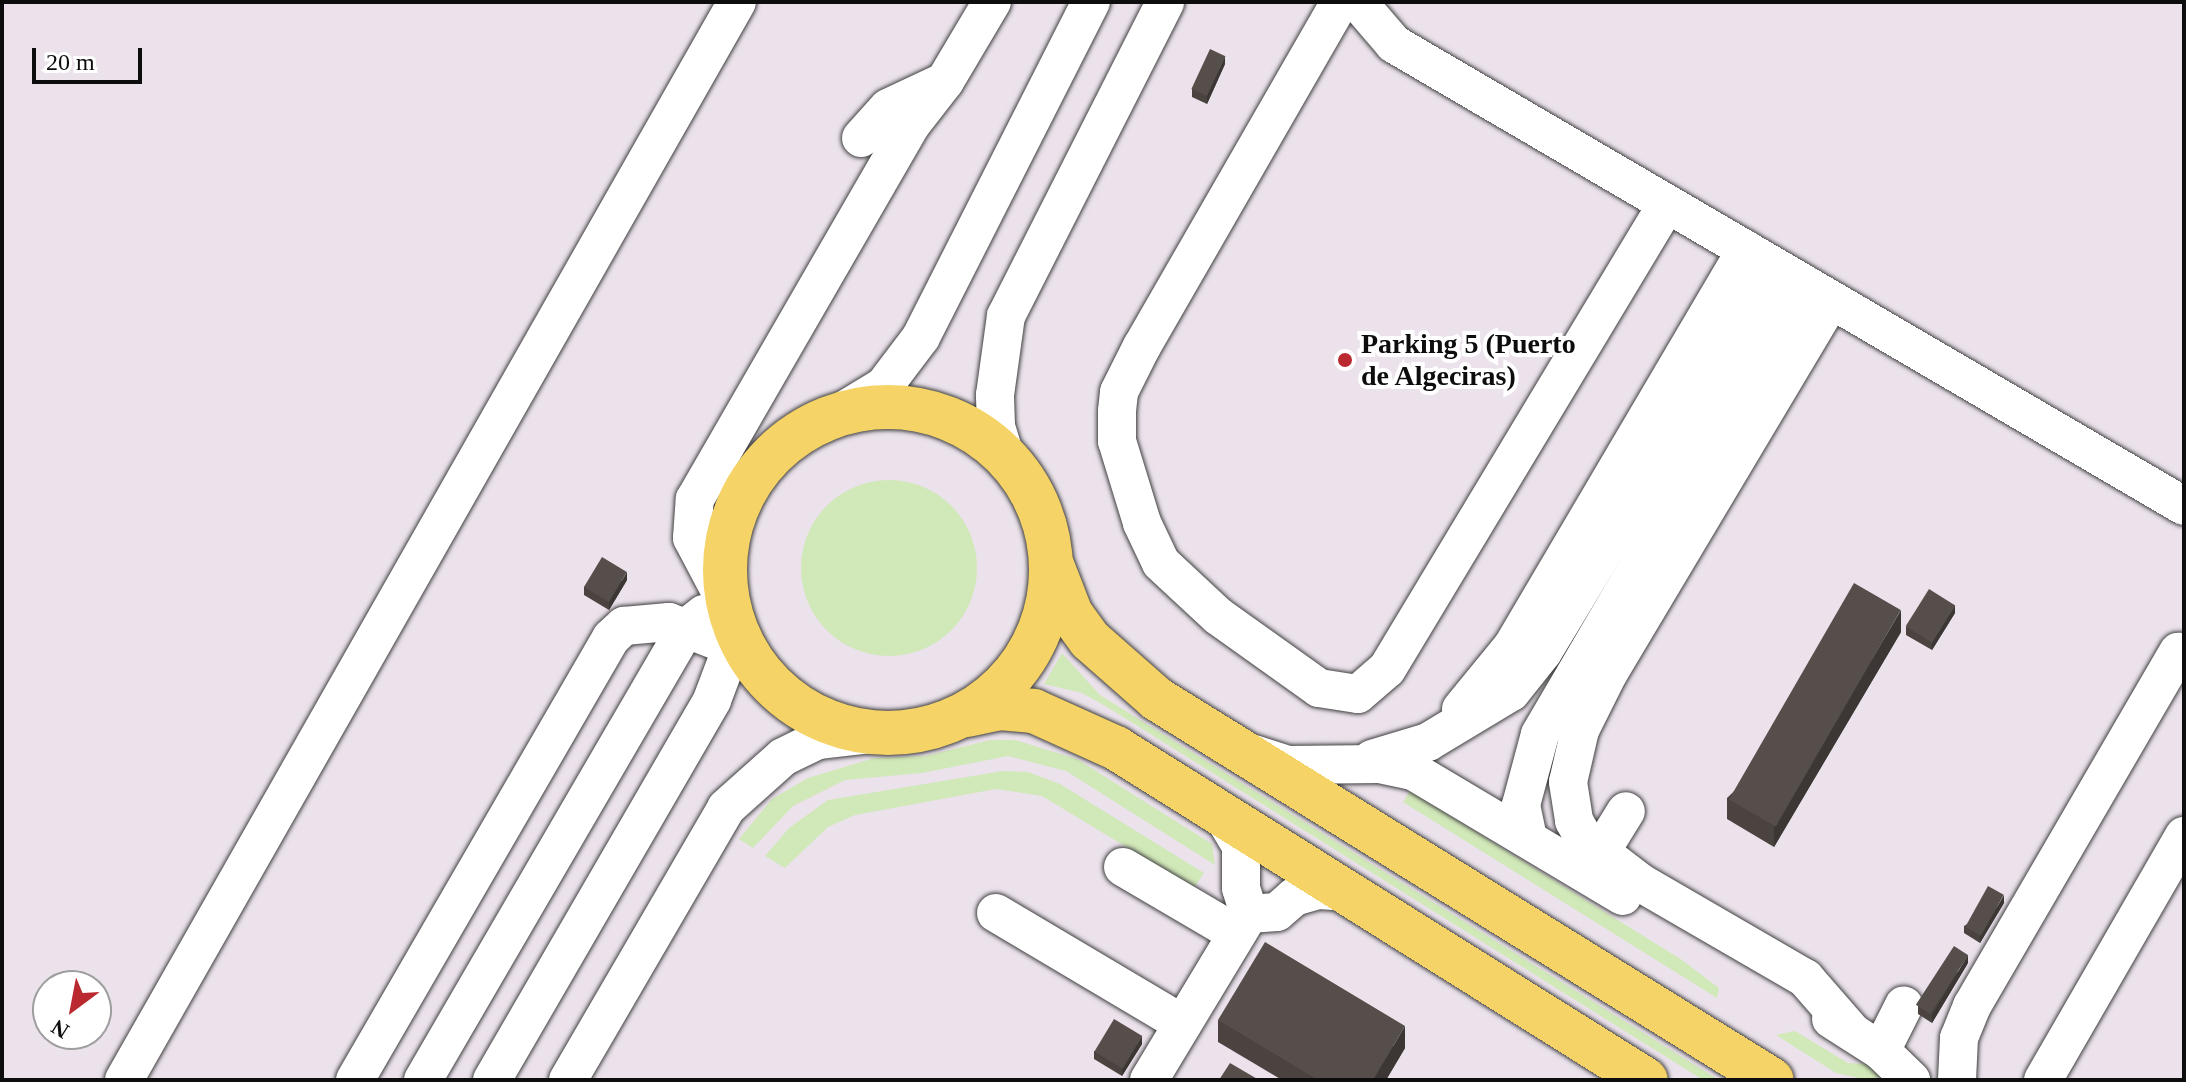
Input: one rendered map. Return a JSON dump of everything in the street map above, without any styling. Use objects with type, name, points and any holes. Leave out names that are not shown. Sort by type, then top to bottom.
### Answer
[{"type":"main road","points":[[1646,1080],[1074,726],[1034,711],[1000,708],[967,715],[938,726],[879,733],[835,724],[794,704],[735,631],[726,545],[746,488],[785,443],[838,414],[867,407],[927,411],[969,429],[1005,456],[1039,506],[1052,565],[1071,614],[1115,667],[1221,740],[1772,1080]]},
{"type":"main road","points":[[967,715],[992,698],[1031,652],[1051,595],[1052,565]]},
{"type":"street","points":[[124,1080],[534,352],[737,2]]},
{"type":"street","points":[[492,1080],[705,713],[735,631],[692,538],[695,499],[910,126],[945,81],[992,2]]},
{"type":"street","points":[[838,414],[884,386],[921,337],[1091,2]]},
{"type":"street","points":[[1005,456],[996,426],[995,395],[1006,316],[1165,2]]},
{"type":"street","points":[[1340,2],[1119,392],[1117,441],[1142,523],[1161,563],[1218,616],[1319,688],[1350,694],[1374,685],[1667,204]]},
{"type":"street","points":[[1358,2],[1394,44],[2184,506]]},
{"type":"street","points":[[861,138],[888,108],[945,81]]},
{"type":"street","points":[[1352,763],[1408,749],[1490,707],[1511,692],[1543,652],[1789,275]]},
{"type":"street","points":[[1528,838],[1521,805],[1540,734],[1789,275]]},
{"type":"street","points":[[1789,275],[1580,730],[1568,782],[1570,805],[1585,840],[1600,853],[1641,883],[1805,978],[1866,1041],[1911,1080]]},
{"type":"street","points":[[423,1080],[686,628],[704,614],[735,631]]},
{"type":"street","points":[[355,1080],[611,638],[624,626],[642,621],[686,628]]},
{"type":"street","points":[[1948,1075],[1972,1006],[2020,900],[2178,652]]},
{"type":"street","points":[[568,1080],[726,808],[783,757],[818,740],[879,733]]},
{"type":"street","points":[[1221,740],[1288,765],[1352,763],[1413,771],[1866,1041]]},
{"type":"street","points":[[1600,853],[1626,811]]},
{"type":"street","points":[[1156,1068],[1243,924],[1241,846],[1223,816]]},
{"type":"street","points":[[2043,1080],[2184,836]]},
{"type":"street","points":[[1123,867],[1243,924],[1277,912],[1294,897],[1319,890],[1345,892]]},
{"type":"street","points":[[996,913],[1183,1024]]},
{"type":"street","points":[[1866,1041],[1904,1005]]},
{"type":"shaded area","points":[[2,2],[2184,2],[2184,1080],[2,1080]]},
{"type":"green space","points":[[889,480],[923,487],[951,506],[970,534],[977,568],[970,602],[951,630],[923,649],[889,656],[855,649],[827,630],[808,602],[801,568],[808,534],[827,506],[855,487]]},
{"type":"green space","points":[[1062,653],[1100,695],[1719,1080],[1703,1080],[1107,707],[1082,693],[1044,684]]},
{"type":"green space","points":[[990,740],[1015,740],[1077,759],[1212,844],[1215,865],[1066,771],[1008,756],[922,773],[845,780],[793,806],[753,848],[739,839],[772,799],[808,778],[874,758],[925,756]]},
{"type":"green space","points":[[1003,771],[1028,772],[1060,784],[1204,873],[1194,888],[1042,796],[996,789],[855,815],[828,827],[785,868],[765,856],[789,828],[828,800]]},
{"type":"green space","points":[[1410,791],[1682,960],[1719,988],[1717,998],[1403,802]]},
{"type":"green space","points":[[1795,1031],[1848,1063],[1868,1064],[1884,1077],[1864,1079],[1836,1073],[1776,1035]]},
{"type":"building","points":[[1210,49],[1225,56],[1207,96],[1191,89]]},
{"type":"building","points":[[602,557],[627,572],[609,602],[584,587]]},
{"type":"building","points":[[1854,583],[1901,610],[1776,827],[1729,800]]},
{"type":"building","points":[[1929,589],[1955,605],[1932,643],[1906,626]]},
{"type":"building","points":[[1988,886],[2004,895],[1981,936],[1965,927]]},
{"type":"building","points":[[1265,942],[1405,1026],[1373,1080],[1318,1080],[1218,1020]]},
{"type":"building","points":[[1954,946],[1968,955],[1930,1014],[1916,1005]]},
{"type":"building","points":[[1114,1019],[1142,1036],[1123,1069],[1094,1052]]},
{"type":"building","points":[[1230,1063],[1259,1080],[1219,1080]]},
{"type":"place","name":"Parking 5 (Puerto de Algeciras)","points":[[1345,360]]}]
